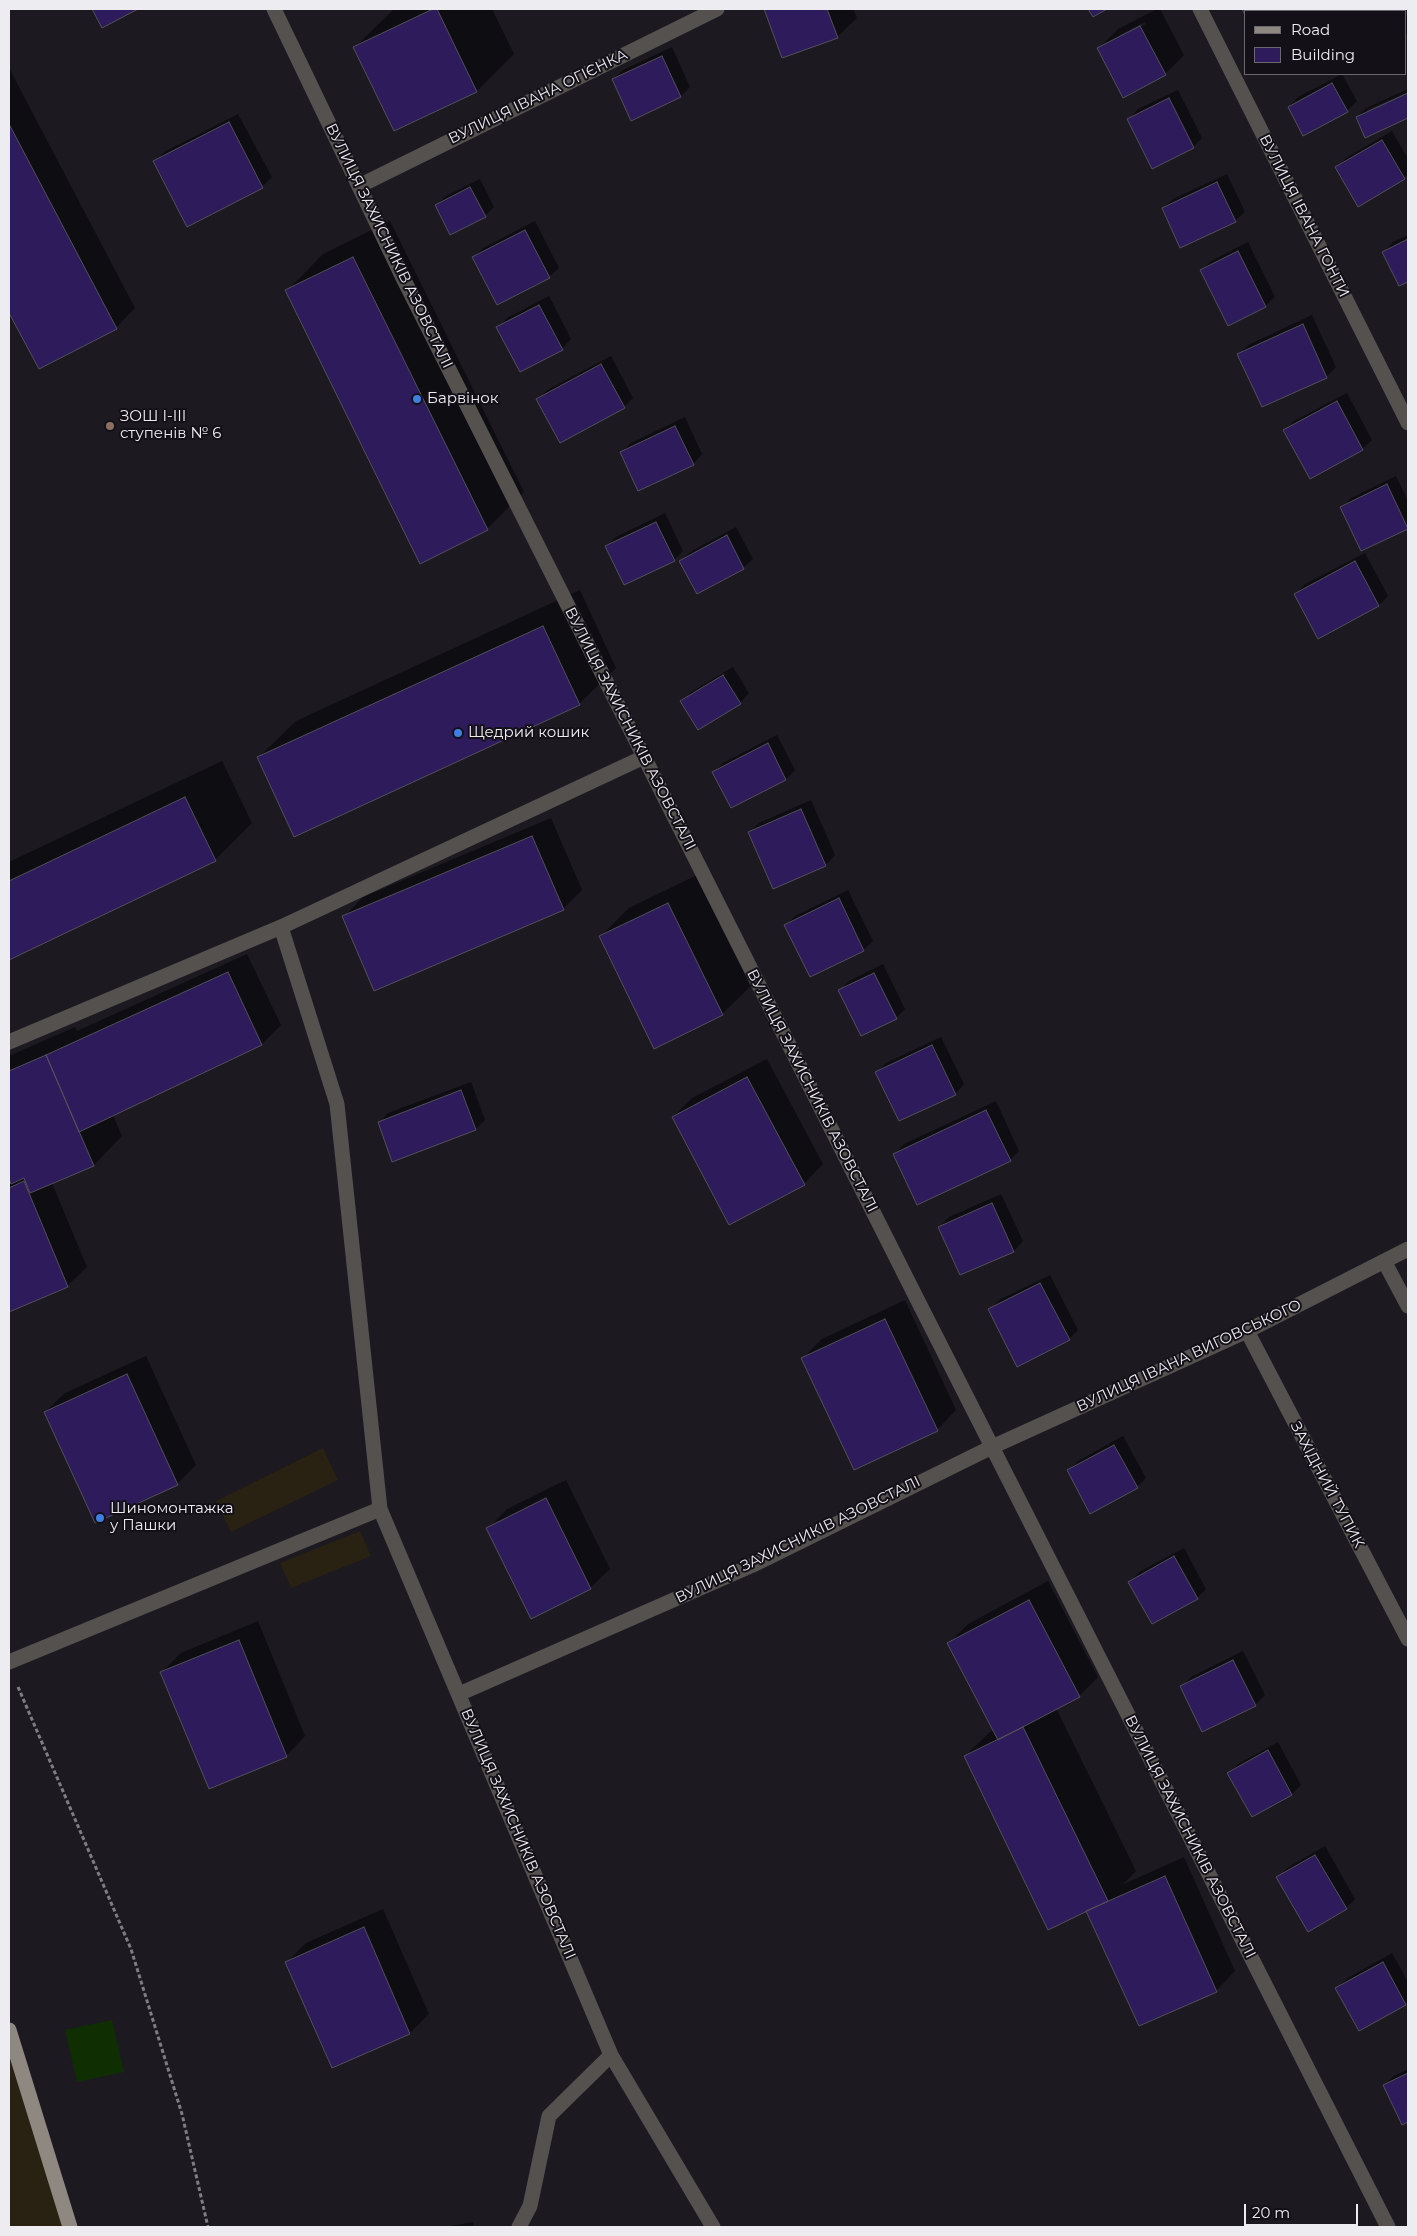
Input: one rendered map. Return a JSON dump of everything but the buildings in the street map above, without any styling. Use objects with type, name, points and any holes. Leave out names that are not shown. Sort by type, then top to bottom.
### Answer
[{"type":"main road","points":[[9,2030],[70,2227]]},
{"type":"street","name":"ВУЛИЦЯ ЗАХИСНИКІВ АЗОВСТАЛІ","points":[[274,9],[359,186],[644,757],[1388,2227]]},
{"type":"street","name":"ВУЛИЦЯ ІВАНА ОГІЄНКА","points":[[359,186],[717,9]]},
{"type":"street","name":"ВУЛИЦЯ ІВАНА ГОНТИ","points":[[1200,9],[1408,423]]},
{"type":"street","points":[[9,1042],[281,927],[644,757]]},
{"type":"street","points":[[281,927],[337,1104],[380,1509],[459,1694]]},
{"type":"street","name":"ВУЛИЦЯ ІВАНА ВИГОВСЬКОГО","points":[[992,1446],[1247,1331],[1408,1249]]},
{"type":"street","points":[[1384,1261],[1408,1306]]},
{"type":"street","name":"ЗАХІДНИЙ ТУПИК","points":[[1247,1331],[1408,1639]]},
{"type":"street","name":"ВУЛИЦЯ ЗАХИСНИКІВ АЗОВСТАЛІ","points":[[713,2227],[611,2055],[459,1694],[753,1566],[992,1446]]},
{"type":"street","points":[[9,1662],[380,1509]]},
{"type":"street","points":[[519,2227],[530,2206],[549,2116],[611,2055]]},
{"type":"path","points":[[17,1683],[131,1949],[182,2114],[208,2227]]},
{"type":"shaded area","points":[[323,1448],[338,1480],[231,1532],[216,1501]]},
{"type":"shaded area","points":[[360,1531],[371,1556],[291,1588],[280,1563]]},
{"type":"shaded area","points":[[9,2030],[70,2227],[9,2227]]},
{"type":"green space","points":[[112,2020],[124,2072],[77,2082],[65,2030]]},
{"type":"place","name":"Барвінок","points":[[417,399]]},
{"type":"place","name":"ЗОШ I-III ступенів № 6","points":[[110,426]]},
{"type":"place","name":"Щедрий кошик","points":[[458,733]]},
{"type":"place","name":"Шиномонтажка у Пашки","points":[[100,1518]]}]
